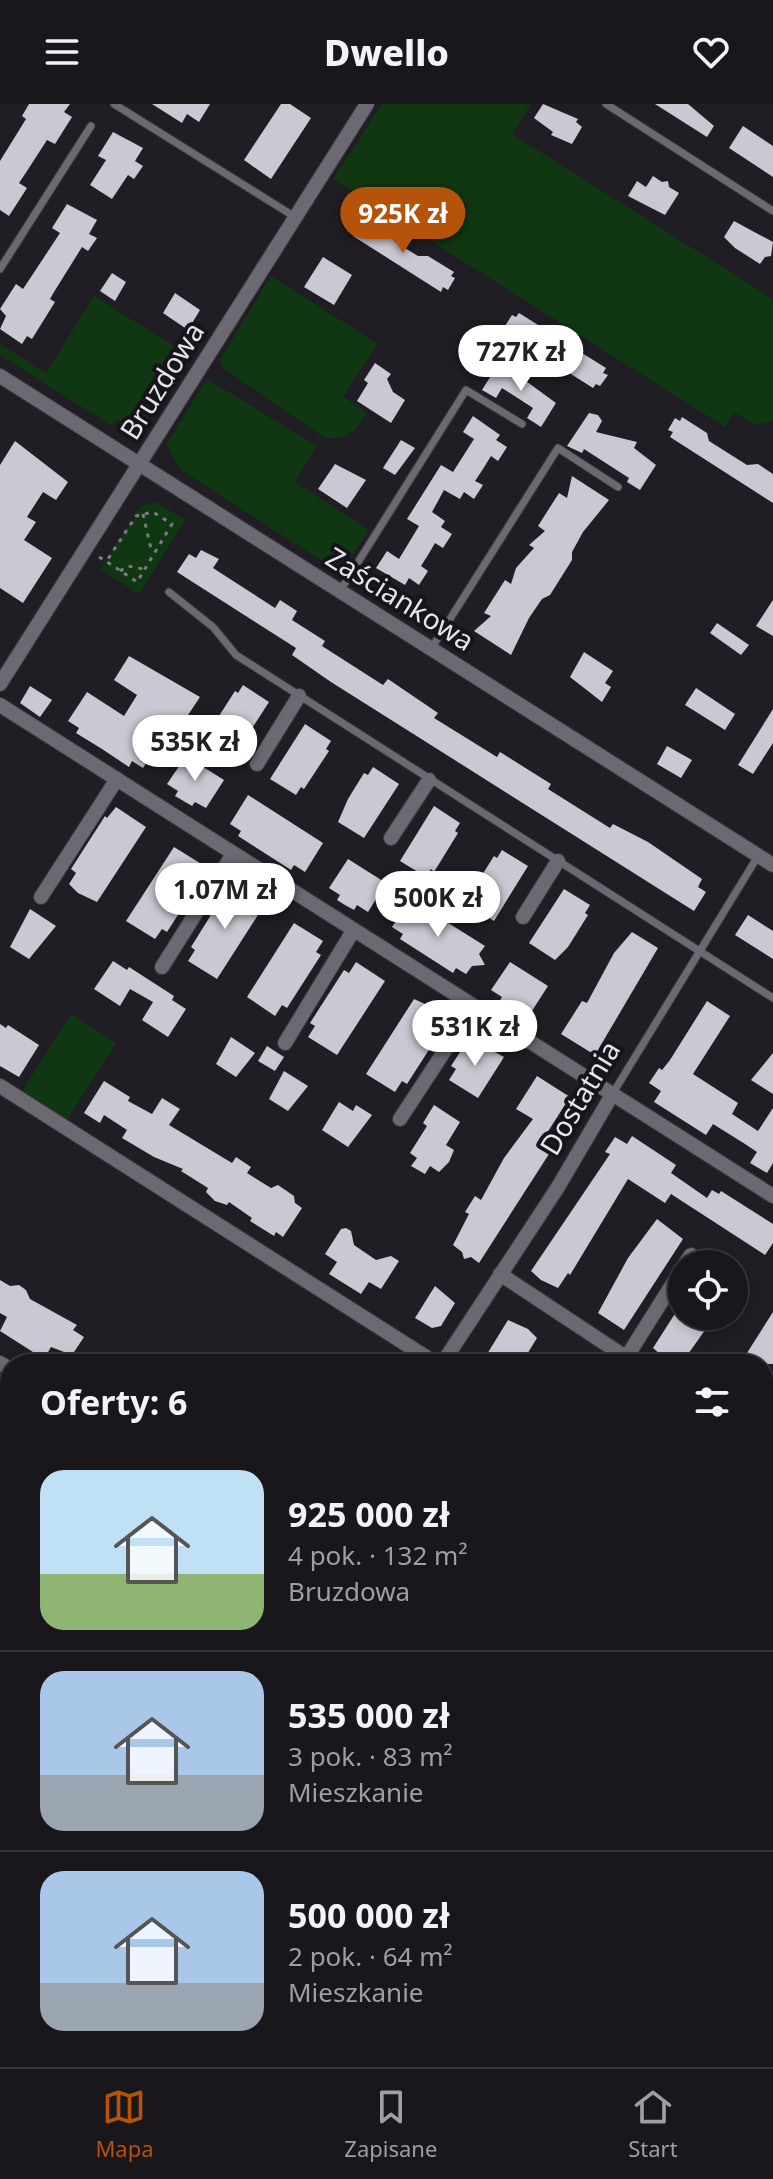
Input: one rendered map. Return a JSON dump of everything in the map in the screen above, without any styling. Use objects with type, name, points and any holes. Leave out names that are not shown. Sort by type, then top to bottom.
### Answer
[{"type":"street","name":"Bruzdowa","points":[[0,684],[367,104]]},
{"type":"street","name":"Zaściankowa","points":[[0,376],[773,865]]},
{"type":"street","points":[[257,764],[299,696]]},
{"type":"street","points":[[0,705],[773,1196]]},
{"type":"street","points":[[41,897],[117,779]]},
{"type":"street","points":[[391,838],[429,780]]},
{"type":"street","points":[[162,967],[233,854]]},
{"type":"street","points":[[523,917],[558,861]]},
{"type":"street","points":[[285,1043],[353,931]]},
{"type":"street","points":[[400,1119],[474,1006]]},
{"type":"street","points":[[0,1086],[423,1354]]},
{"type":"street","name":"Dostatnia","points":[[446,1354],[500,1274],[612,1095]]},
{"type":"street","points":[[500,1274],[620,1354]]},
{"type":"street","points":[[635,1354],[668,1294]]},
{"type":"lane","points":[[114,104],[296,217]]},
{"type":"lane","points":[[606,104],[773,211]]},
{"type":"lane","points":[[0,269],[91,126]]},
{"type":"lane","points":[[340,591],[466,390],[522,424]]},
{"type":"lane","points":[[431,649],[558,448],[618,487]]},
{"type":"lane","points":[[169,592],[213,627],[236,655],[773,998]]},
{"type":"lane","name":"Dostatnia","points":[[612,1095],[758,856]]},
{"type":"path","points":[[96,555],[106,562],[137,582],[172,524],[153,512],[136,516],[106,562]]},
{"type":"path","points":[[143,514],[153,556]]},
{"type":"path","points":[[120,571],[136,566],[144,570]]},
{"type":"green space","points":[[382,104],[531,104],[512,134],[773,299],[773,421],[754,425],[734,412],[725,427],[333,179]]},
{"type":"green space","points":[[271,276],[378,344],[343,396],[367,413],[355,430],[346,436],[325,438],[223,368],[219,361]]},
{"type":"green space","points":[[94,296],[188,355],[145,422],[128,426],[117,419],[112,426],[0,355],[0,344],[46,373]]},
{"type":"green space","points":[[207,379],[317,446],[295,482],[369,530],[341,573],[181,470],[166,444]]},
{"type":"green space","points":[[156,502],[185,520],[139,594],[100,569],[140,507]]},
{"type":"green space","points":[[71,1014],[116,1043],[66,1122],[21,1093]]},
{"type":"building","points":[[29,104],[70,104],[64,112],[72,117],[55,144],[47,140],[19,183],[27,188],[9,216],[0,210],[0,161],[26,119],[22,116]]},
{"type":"building","points":[[152,104],[210,104],[199,122],[187,114],[182,123]]},
{"type":"building","points":[[281,104],[290,104],[311,118],[271,179],[244,160]]},
{"type":"building","points":[[543,104],[578,119],[576,122],[582,127],[572,144],[551,135],[553,132],[534,118]]},
{"type":"building","points":[[655,104],[688,104],[714,126],[707,137]]},
{"type":"building","points":[[743,126],[773,146],[773,177],[729,148]]},
{"type":"building","points":[[113,132],[143,148],[135,161],[143,166],[134,179],[128,175],[112,199],[90,185],[106,160],[98,156]]},
{"type":"building","points":[[653,176],[662,182],[668,181],[669,187],[679,193],[665,215],[628,196],[637,181],[646,187]]},
{"type":"building","points":[[67,204],[97,220],[89,234],[97,238],[88,251],[82,247],[50,299],[55,302],[32,339],[27,336],[22,344],[0,329],[6,316],[0,309],[16,284],[23,289],[60,233],[52,228]]},
{"type":"building","points":[[366,216],[391,232],[395,242],[418,256],[428,256],[454,272],[451,276],[455,278],[448,290],[443,287],[441,292],[353,236],[356,232],[352,229],[359,218],[363,220]]},
{"type":"building","points":[[734,221],[773,242],[771,256],[765,257],[760,264],[735,248],[724,237]]},
{"type":"building","points":[[323,257],[352,275],[334,305],[304,287]]},
{"type":"building","points":[[112,273],[126,282],[115,301],[100,291]]},
{"type":"building","points":[[175,293],[200,310],[188,330],[163,313]]},
{"type":"building","points":[[519,313],[551,333],[548,338],[570,353],[574,348],[606,368],[603,373],[608,375],[600,386],[596,384],[593,388],[506,333],[509,328],[505,326],[512,315],[516,317]]},
{"type":"building","points":[[375,363],[391,374],[387,379],[393,392],[405,400],[391,423],[357,401],[368,383],[364,380]]},
{"type":"building","points":[[497,366],[506,371],[508,368],[556,403],[541,427],[527,418],[533,408],[502,388],[496,398],[482,390]]},
{"type":"building","points":[[589,413],[598,415],[602,421],[596,432],[637,442],[634,448],[656,465],[640,490],[627,482],[629,478],[584,449],[582,453],[567,446]]},
{"type":"building","points":[[473,416],[500,435],[496,440],[507,447],[498,461],[491,456],[475,481],[483,485],[474,499],[464,492],[460,499],[444,490],[432,512],[445,521],[441,527],[452,534],[443,548],[435,543],[421,566],[428,571],[419,585],[409,578],[405,585],[376,568],[387,551],[399,559],[419,526],[407,519],[441,465],[453,472],[474,439],[463,432]]},
{"type":"building","points":[[682,417],[707,433],[709,441],[747,465],[758,464],[773,474],[773,503],[670,437],[673,432],[668,430],[675,418],[680,421]]},
{"type":"building","points":[[401,440],[415,448],[395,475],[383,468]]},
{"type":"building","points":[[15,441],[68,482],[56,500],[43,492],[27,517],[36,522],[24,540],[52,558],[23,603],[0,588],[0,465]]},
{"type":"building","points":[[335,464],[366,480],[347,508],[318,489]]},
{"type":"building","points":[[572,476],[609,500],[583,532],[572,552],[572,560],[550,595],[542,599],[529,618],[511,655],[474,631],[491,616],[484,613],[505,580],[511,584],[516,568],[534,548],[529,545],[545,531],[538,526],[559,493],[567,498]]},
{"type":"building","points":[[201,550],[219,559],[213,568],[275,608],[280,600],[297,611],[292,620],[325,641],[322,646],[383,685],[388,679],[438,713],[434,718],[497,757],[500,752],[551,784],[548,789],[610,828],[613,824],[648,842],[702,879],[698,887],[706,892],[694,911],[331,682],[292,655],[296,648],[177,572],[189,554],[196,558]]},
{"type":"building","points":[[773,600],[773,636],[756,626]]},
{"type":"building","points":[[717,623],[749,645],[741,655],[710,633]]},
{"type":"building","points":[[584,652],[613,671],[605,683],[611,687],[602,702],[570,677]]},
{"type":"building","points":[[129,656],[200,697],[182,724],[174,719],[143,768],[132,761],[129,767],[76,733],[79,728],[68,721],[87,692],[124,716],[137,695],[114,680]]},
{"type":"building","points":[[243,685],[269,702],[234,756],[208,739],[213,731],[210,730],[235,691],[238,693]]},
{"type":"building","points":[[30,686],[52,700],[40,717],[20,703]]},
{"type":"building","points":[[696,688],[735,714],[725,730],[685,705]]},
{"type":"building","points":[[773,709],[773,743],[753,774],[738,765]]},
{"type":"building","points":[[305,724],[331,741],[326,749],[329,751],[304,789],[301,787],[296,795],[270,779]]},
{"type":"building","points":[[667,746],[692,760],[681,778],[657,764]]},
{"type":"building","points":[[186,756],[224,780],[206,808],[195,802],[192,806],[175,796],[178,791],[167,784]]},
{"type":"building","points":[[373,767],[399,784],[364,838],[338,822],[364,773],[368,775]]},
{"type":"building","points":[[248,795],[323,843],[305,872],[294,865],[291,870],[238,836],[241,831],[230,824]]},
{"type":"building","points":[[434,806],[460,823],[455,831],[458,833],[434,872],[431,869],[426,877],[400,861]]},
{"type":"building","points":[[116,807],[146,827],[97,902],[78,893],[69,884],[76,873],[71,869],[105,816],[107,818]]},
{"type":"building","points":[[174,847],[203,865],[196,875],[201,879],[167,932],[162,929],[155,939],[126,921]]},
{"type":"building","points":[[502,850],[528,866],[494,921],[468,904],[473,896],[470,894],[494,856],[497,858]]},
{"type":"building","points":[[348,859],[386,883],[368,912],[357,905],[354,910],[345,905],[337,900],[340,895],[329,888]]},
{"type":"building","points":[[236,886],[265,904],[217,979],[188,961],[195,950],[191,947],[224,894],[229,897]]},
{"type":"building","points":[[564,889],[590,905],[585,913],[588,915],[568,947],[555,960],[529,943]]},
{"type":"building","points":[[410,899],[485,946],[479,954],[485,965],[472,966],[466,974],[456,968],[453,973],[400,939],[403,934],[392,927]]},
{"type":"building","points":[[30,909],[56,926],[29,959],[10,947]]},
{"type":"building","points":[[748,915],[773,931],[773,959],[735,935]]},
{"type":"building","points":[[294,923],[323,941],[316,952],[321,955],[287,1008],[282,1005],[275,1016],[247,997]]},
{"type":"building","points":[[632,932],[658,948],[595,1055],[561,1034],[582,1001],[587,1003],[614,953]]},
{"type":"building","points":[[113,961],[127,970],[129,967],[174,996],[172,1000],[186,1009],[168,1037],[142,1020],[153,1002],[130,989],[120,1006],[94,989]]},
{"type":"building","points":[[356,962],[385,981],[337,1055],[308,1037],[315,1026],[310,1023],[344,970],[349,973]]},
{"type":"building","points":[[510,962],[548,986],[530,1014],[519,1007],[515,1012],[499,1002],[502,997],[491,990]]},
{"type":"building","points":[[414,999],[434,1008],[434,1012],[442,1018],[436,1028],[441,1031],[407,1084],[402,1081],[395,1092],[366,1074]]},
{"type":"building","points":[[707,1001],[730,1016],[693,1074],[738,1103],[732,1114],[758,1131],[773,1108],[773,1163],[767,1173],[750,1163],[757,1152],[745,1144],[713,1124],[706,1135],[654,1102],[661,1091],[649,1083],[659,1068],[662,1070],[670,1060]]},
{"type":"building","points":[[0,1024],[6,1028],[8,1025],[39,1045],[19,1077],[0,1066]]},
{"type":"building","points":[[231,1037],[255,1053],[236,1077],[216,1064]]},
{"type":"building","points":[[474,1041],[504,1057],[478,1098],[449,1080],[456,1069],[451,1066],[462,1049],[467,1052]]},
{"type":"building","points":[[267,1046],[284,1057],[275,1071],[258,1061]]},
{"type":"building","points":[[773,1053],[773,1094],[751,1080]]},
{"type":"building","points":[[284,1071],[308,1086],[288,1111],[269,1099]]},
{"type":"building","points":[[537,1076],[570,1097],[538,1147],[549,1154],[479,1263],[471,1257],[464,1259],[462,1252],[453,1245],[469,1214],[465,1212],[475,1196],[481,1200],[504,1158],[533,1119],[516,1109]]},
{"type":"building","points":[[104,1081],[130,1097],[128,1101],[152,1114],[162,1098],[180,1109],[169,1125],[232,1163],[236,1157],[251,1167],[247,1173],[271,1188],[278,1185],[294,1196],[295,1203],[302,1208],[283,1237],[276,1232],[274,1236],[250,1221],[252,1218],[229,1202],[227,1205],[215,1201],[206,1192],[208,1188],[181,1171],[183,1169],[154,1157],[122,1138],[127,1130],[104,1115],[100,1123],[84,1113]]},
{"type":"building","points":[[339,1102],[353,1111],[356,1105],[372,1115],[348,1147],[322,1130]]},
{"type":"building","points":[[434,1105],[460,1122],[446,1145],[454,1150],[449,1162],[439,1172],[430,1166],[425,1174],[411,1166],[417,1158],[410,1153],[427,1126],[423,1123]]},
{"type":"building","points":[[632,1136],[676,1165],[671,1173],[707,1198],[712,1190],[719,1194],[721,1191],[773,1224],[773,1243],[765,1255],[671,1194],[665,1203],[628,1179],[570,1275],[568,1273],[558,1288],[541,1280],[531,1271],[610,1154],[605,1152],[615,1137],[627,1144]]},
{"type":"building","points":[[657,1219],[683,1239],[676,1250],[668,1250],[668,1262],[624,1330],[598,1313],[628,1258]]},
{"type":"building","points":[[341,1229],[351,1231],[354,1245],[376,1260],[391,1256],[399,1261],[381,1289],[369,1282],[361,1294],[329,1274],[337,1262],[325,1254]]},
{"type":"building","points":[[0,1280],[10,1286],[19,1285],[26,1290],[30,1299],[77,1325],[73,1330],[84,1337],[73,1354],[51,1347],[47,1354],[36,1354],[0,1331],[7,1317],[0,1313]]},
{"type":"building","points":[[435,1286],[455,1303],[441,1326],[432,1328],[415,1318]]},
{"type":"building","points":[[773,1312],[773,1354],[746,1354]]},
{"type":"building","points":[[508,1320],[528,1329],[537,1338],[527,1354],[487,1354]]},
{"type":"building","points":[[668,1325],[668,1330],[705,1330],[688,1354],[660,1354],[653,1348]]}]
